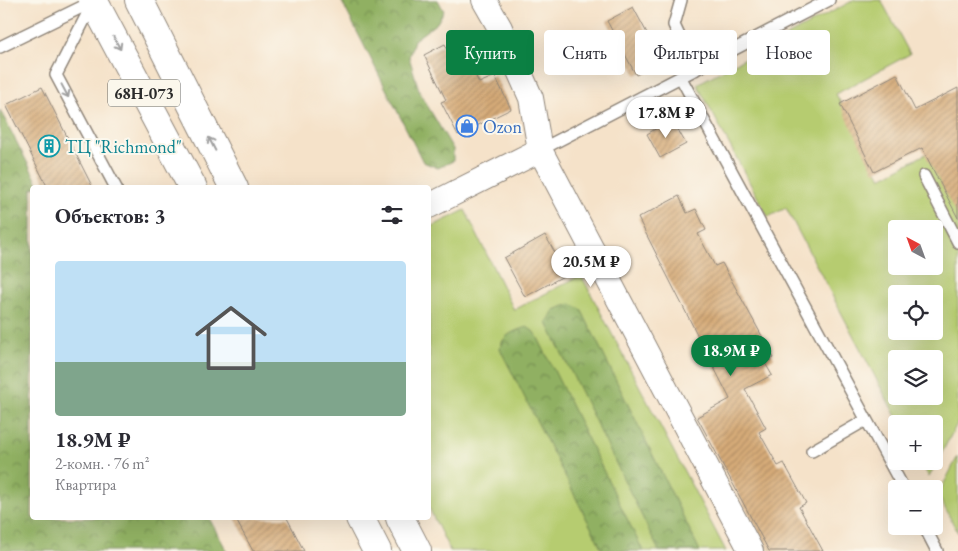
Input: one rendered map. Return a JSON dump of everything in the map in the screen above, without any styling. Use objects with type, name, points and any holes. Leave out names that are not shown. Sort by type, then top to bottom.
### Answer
[{"type":"main road","name":"68Н-073","points":[[94,0],[191,185]]},
{"type":"main road","name":"68Н-073","points":[[139,0],[232,185]]},
{"type":"main road","points":[[361,520],[377,551]]},
{"type":"main road","points":[[401,520],[417,551]]},
{"type":"street","points":[[484,0],[500,28],[531,98],[540,150],[751,551]]},
{"type":"street","points":[[431,205],[540,150]]},
{"type":"lane","points":[[0,47],[94,0]]},
{"type":"lane","points":[[94,0],[56,74],[114,185]]},
{"type":"lane","points":[[676,30],[674,26],[682,0]]},
{"type":"lane","points":[[737,48],[829,0]]},
{"type":"lane","points":[[540,150],[686,75]]},
{"type":"lane","points":[[681,78],[899,480]]},
{"type":"lane","points":[[924,176],[958,242]]},
{"type":"lane","points":[[812,450],[866,420]]},
{"type":"lane","points":[[929,535],[937,551]]},
{"type":"green space","points":[[341,0],[438,0],[444,11],[437,23],[414,40],[409,57],[420,93],[453,149],[453,161],[438,168],[423,162]]},
{"type":"green space","points":[[854,0],[881,0],[910,54],[836,94],[881,178],[946,143],[958,165],[958,422],[943,450],[943,415],[895,415],[890,405],[943,405],[943,350],[888,350],[888,401],[786,208],[768,217],[697,84],[714,75],[737,75],[737,63],[747,57],[747,75],[830,75],[830,30],[798,30]]},
{"type":"green space","points":[[0,110],[39,185],[30,185],[30,520],[210,520],[227,551],[0,551]]},
{"type":"green space","points":[[465,210],[514,310],[581,275],[726,551],[450,551],[431,512],[431,227]]},
{"type":"green space","points":[[571,304],[581,309],[700,551],[659,551],[547,323],[554,310]]},
{"type":"green space","points":[[527,327],[538,338],[643,551],[603,551],[500,349],[506,337],[513,332]]},
{"type":"green space","points":[[958,456],[958,533],[943,504],[943,485]]},
{"type":"green space","points":[[925,470],[933,470],[929,477]]},
{"type":"building","points":[[633,7],[645,30],[635,30],[635,73],[625,55],[625,30],[612,30],[607,21]]},
{"type":"building","points":[[445,44],[446,75],[475,75],[479,83],[495,76],[511,109],[458,135],[441,102],[446,100],[424,55]]},
{"type":"building","points":[[897,74],[915,110],[958,88],[958,218],[922,148],[874,172],[840,104]]},
{"type":"building","name":"ТЦ \"Richmond\"","points":[[42,87],[91,185],[46,185],[6,105]]},
{"type":"building","points":[[672,119],[686,144],[660,158],[647,134]]},
{"type":"building","points":[[679,196],[687,213],[696,209],[706,230],[698,234],[715,266],[722,263],[774,358],[765,363],[772,375],[745,389],[766,428],[759,432],[778,466],[784,463],[806,503],[799,507],[823,551],[769,551],[697,417],[730,399],[638,218]]},
{"type":"building","points":[[545,235],[567,274],[525,297],[504,258]]},
{"type":"building","points":[[236,520],[288,520],[304,551],[253,551]]},
{"type":"place","name":"Ozon","points":[[467,126]]},
{"type":"place","name":"ТЦ \"Richmond\"","points":[[49,146]]}]
